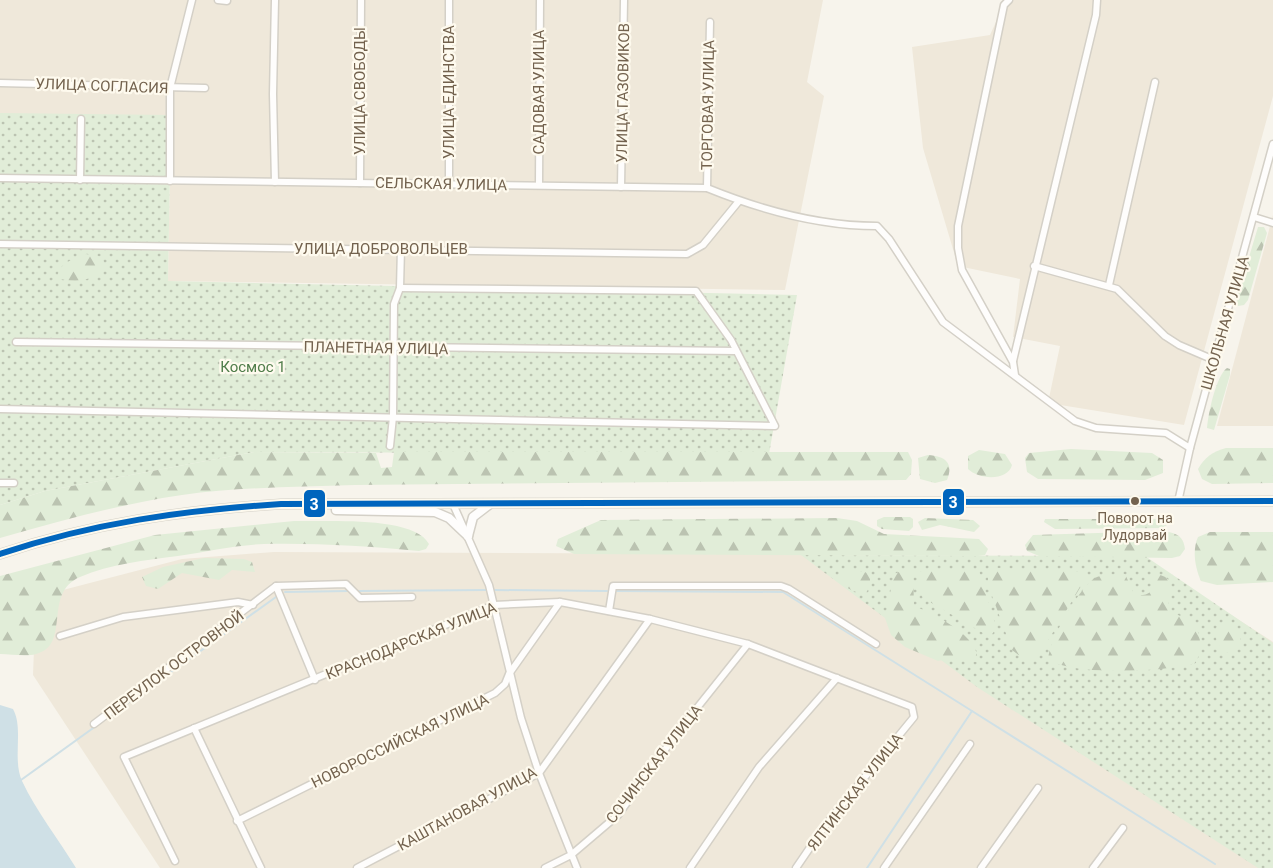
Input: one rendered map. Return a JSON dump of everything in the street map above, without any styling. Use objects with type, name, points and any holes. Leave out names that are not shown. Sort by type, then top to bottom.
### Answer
[{"type":"main road","points":[[0,554],[44,539],[169,513],[297,504],[1273,501]]},
{"type":"main road","points":[[297,504],[316,510],[435,512],[449,518],[468,536],[473,517],[490,504]]},
{"type":"street","points":[[171,181],[170,88],[192,0]]},
{"type":"street","points":[[218,0],[227,1]]},
{"type":"street","points":[[275,0],[273,94],[275,182]]},
{"type":"street","name":"УЛИЦА СВОБОДЫ","points":[[360,183],[361,0]]},
{"type":"street","name":"УЛИЦА ЕДИНСТВА","points":[[449,0],[449,183]]},
{"type":"street","name":"САДОВАЯ УЛИЦА","points":[[539,185],[540,0]]},
{"type":"street","name":"УЛИЦА ГАЗОВИКОВ","points":[[621,187],[624,0]]},
{"type":"street","points":[[1009,0],[1004,4],[958,226],[958,248],[962,270],[1013,362],[1015,375],[1081,424],[1166,433],[1190,448]]},
{"type":"street","points":[[1013,362],[1034,266],[1096,15],[1097,0]]},
{"type":"street","name":"ТОРГОВАЯ УЛИЦА","points":[[707,188],[710,22]]},
{"type":"street","points":[[1109,285],[1155,82]]},
{"type":"street","name":"УЛИЦА СОГЛАСИЯ","points":[[0,83],[205,88]]},
{"type":"street","points":[[80,180],[81,119]]},
{"type":"street","name":"ШКОЛЬНАЯ УЛИЦА","points":[[1178,502],[1190,448],[1273,144]]},
{"type":"street","name":"СЕЛЬСКАЯ УЛИЦА","points":[[0,178],[707,188],[771,212],[856,226],[877,226],[889,240],[944,322],[1015,375]]},
{"type":"street","name":"УЛИЦА ДОБРОВОЛЬЦЕВ","points":[[0,244],[400,248],[687,254],[703,246],[739,201]]},
{"type":"street","points":[[1254,217],[1273,223]]},
{"type":"street","points":[[390,446],[393,417],[394,304],[400,288],[400,248]]},
{"type":"street","points":[[1034,266],[1109,285],[1127,297],[1165,336],[1179,345],[1214,360]]},
{"type":"street","points":[[0,409],[775,426],[736,351],[696,291],[400,288]]},
{"type":"street","name":"ПЛАНЕТНАЯ УЛИЦА","points":[[16,342],[736,351]]},
{"type":"street","points":[[0,483],[14,483]]},
{"type":"street","points":[[453,504],[489,585],[509,674],[539,773],[577,868]]},
{"type":"street","points":[[315,680],[276,586],[346,584],[360,598],[412,597]]},
{"type":"street","name":"ПЕРЕУЛОК ОСТРОВНОЙ","points":[[94,724],[276,586]]},
{"type":"street","points":[[609,611],[613,586],[781,586],[876,644]]},
{"type":"street","points":[[60,636],[123,617],[238,602],[253,605]]},
{"type":"street","name":"КРАСНОДАРСКАЯ УЛИЦА","points":[[175,861],[124,756],[315,680],[494,605],[560,602],[650,619],[748,644],[912,707],[914,717]]},
{"type":"street","name":"НОВОРОССИЙСКАЯ УЛИЦА","points":[[237,821],[481,702],[505,684],[509,674],[560,602]]},
{"type":"street","name":"КАШТАНОВАЯ УЛИЦА","points":[[357,868],[539,773],[650,619]]},
{"type":"street","name":"СОЧИНСКАЯ УЛИЦА","points":[[545,868],[571,855],[618,815],[676,733],[748,644]]},
{"type":"street","points":[[690,868],[759,767],[837,678]]},
{"type":"street","name":"ЯЛТИНСКАЯ УЛИЦА","points":[[796,868],[824,827],[914,717]]},
{"type":"street","points":[[194,728],[261,868]]},
{"type":"street","points":[[884,868],[970,744]]},
{"type":"street","points":[[981,868],[1038,788]]},
{"type":"street","points":[[1093,868],[1123,828]]},
{"type":"shaded area","points":[[0,0],[823,0],[807,82],[824,96],[785,290],[168,281],[171,116],[0,114]]},
{"type":"shaded area","points":[[1006,0],[1273,0],[1273,96],[1184,425],[1048,403],[1060,346],[1013,337],[1020,279],[958,266],[923,148],[912,47],[990,35]]},
{"type":"shaded area","points":[[1273,215],[1273,426],[1217,426]]},
{"type":"shaded area","points":[[274,552],[764,554],[1146,560],[1273,642],[1273,868],[160,868],[33,675],[36,597],[182,559]]},
{"type":"shaded area","points":[[0,705],[13,709],[16,717],[18,763],[22,781],[76,868],[0,868]]},
{"type":"green space","name":"Космос 1","points":[[0,113],[171,115],[168,281],[797,295],[769,454],[254,452],[45,491],[0,505]]},
{"type":"green space","points":[[1258,227],[1264,227],[1267,233],[1248,300],[1244,305],[1238,306],[1235,304]]},
{"type":"green space","points":[[86,254],[102,257],[104,263],[97,274],[78,281],[58,278],[63,265]]},
{"type":"green space","points":[[1227,368],[1230,369],[1230,375],[1214,430],[1207,428],[1209,414],[1219,379]]},
{"type":"green space","points":[[1226,448],[1273,448],[1273,483],[1212,484],[1202,479],[1198,469],[1203,461],[1213,453]]},
{"type":"green space","points":[[1071,449],[1152,453],[1163,460],[1163,473],[1145,480],[1038,479],[1027,472],[1025,458],[1029,453]]},
{"type":"green space","points":[[979,450],[1005,454],[1012,465],[1005,474],[999,476],[986,477],[973,473],[968,469],[968,456]]},
{"type":"green space","points":[[254,452],[376,453],[381,468],[392,467],[394,452],[908,452],[912,460],[911,474],[906,480],[355,485],[225,490],[136,503],[0,538],[0,505],[45,491]]},
{"type":"green space","points":[[928,455],[946,461],[949,465],[947,480],[935,483],[920,479],[918,458]]},
{"type":"green space","points":[[884,517],[910,517],[913,519],[913,527],[909,531],[882,529],[877,526],[877,520]]},
{"type":"green space","points":[[837,518],[857,521],[884,534],[979,539],[988,549],[985,555],[978,556],[574,554],[556,546],[558,539],[601,520]]},
{"type":"green space","points":[[925,518],[973,520],[980,526],[974,532],[940,525],[922,530],[918,522]]},
{"type":"green space","points":[[1045,519],[1156,519],[1166,522],[1167,525],[1162,528],[1055,529],[1044,522]]},
{"type":"green space","points":[[294,521],[388,524],[406,528],[420,535],[429,544],[426,549],[419,551],[322,544],[253,545],[141,561],[103,569],[80,577],[69,585],[62,595],[56,630],[47,649],[32,655],[0,654],[0,576],[155,535]]},
{"type":"green space","points":[[1163,531],[1181,538],[1185,549],[1180,556],[1172,558],[1039,556],[1027,551],[1025,545],[1033,535]]},
{"type":"green space","points":[[1210,532],[1273,532],[1273,582],[1217,585],[1201,581],[1196,565],[1195,548],[1198,537]]},
{"type":"green space","points":[[801,555],[1145,556],[1273,643],[1273,868],[1258,868],[977,687]]},
{"type":"green space","points":[[204,558],[244,559],[252,562],[255,572],[232,570],[219,580],[182,573],[158,589],[146,586],[142,577],[163,567]]},
{"type":"green space","points":[[995,568],[1084,572],[1086,578],[1038,657],[1025,660],[1012,650],[988,585],[988,574]]},
{"type":"green space","points":[[844,569],[870,573],[870,586],[866,593],[854,591],[840,581],[839,577]]},
{"type":"green space","points":[[962,569],[979,571],[995,623],[995,630],[990,637],[923,598],[919,589],[919,572]]},
{"type":"green space","points":[[904,570],[913,570],[914,606],[944,620],[965,636],[977,653],[977,662],[951,658],[938,661],[905,647],[891,635],[885,618],[894,574]]},
{"type":"green space","points":[[1125,574],[1134,594],[1140,595],[1153,589],[1150,576],[1162,575],[1169,580],[1171,583],[1168,608],[1193,624],[1199,634],[1200,646],[1196,663],[1164,669],[1121,671],[1079,668],[1049,660],[1049,653],[1058,629],[1090,581],[1107,575]]},
{"type":"green space","points":[[1221,624],[1236,628],[1240,634],[1239,649],[1226,653],[1220,647],[1216,639],[1216,628]]},
{"type":"waterway","points":[[359,591],[486,590]]},
{"type":"waterway","points":[[495,590],[607,591]]},
{"type":"waterway","points":[[285,592],[349,591]]},
{"type":"waterway","points":[[617,591],[783,592],[972,711]]},
{"type":"waterway","points":[[100,723],[276,597]]},
{"type":"waterway","points":[[867,868],[972,711],[1215,864]]},
{"type":"waterway","points":[[21,780],[96,726]]},
{"type":"transit line","name":"3","points":[[0,554],[104,526],[174,514],[281,504],[1273,501]]},
{"type":"place","name":"Поворот на Лудорвай","points":[[1135,501]]}]
